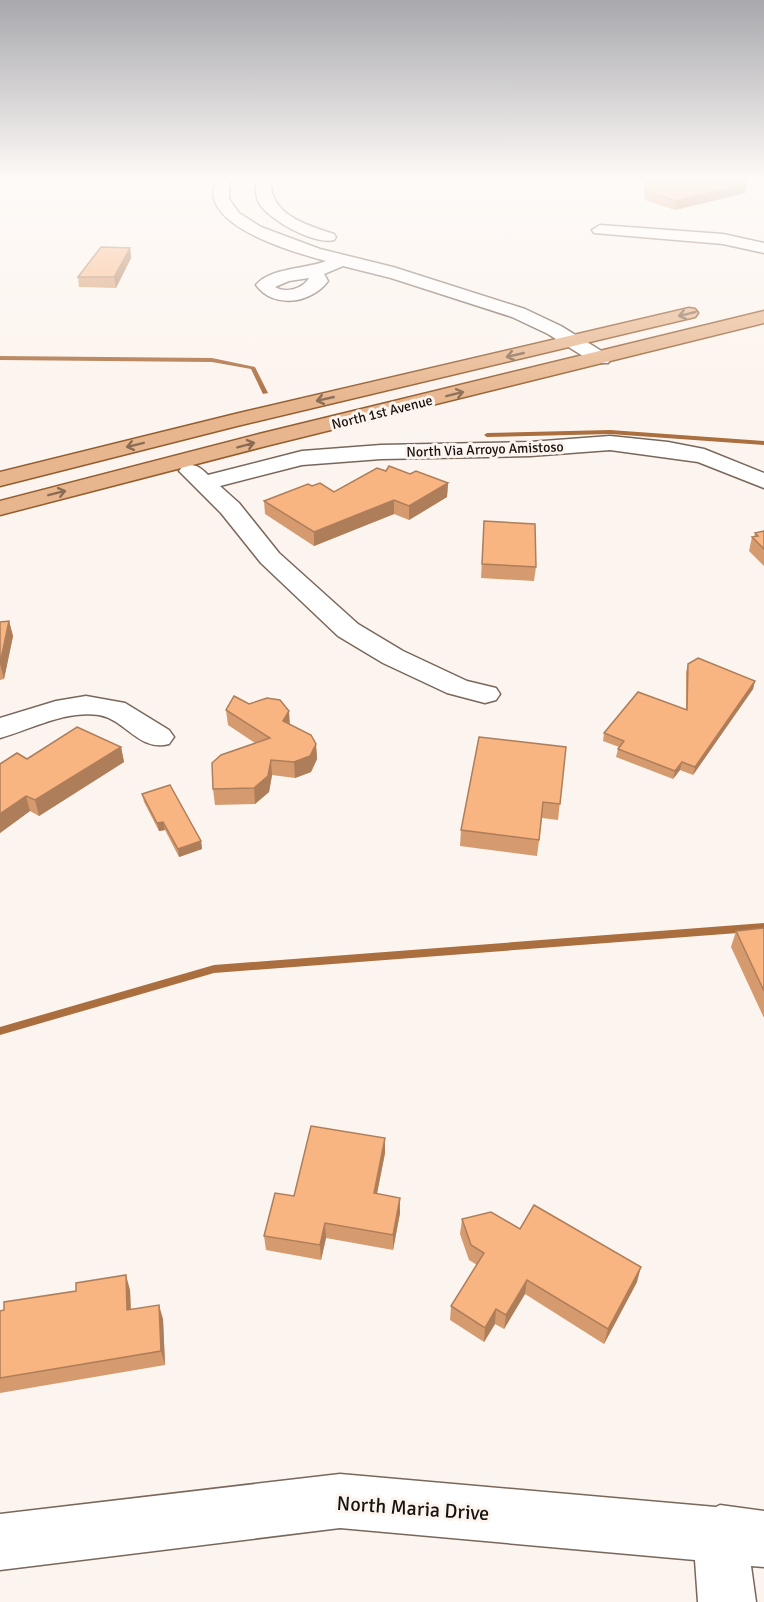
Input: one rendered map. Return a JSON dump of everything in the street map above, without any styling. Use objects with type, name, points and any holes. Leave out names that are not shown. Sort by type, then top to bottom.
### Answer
[{"type":"main road","name":"North 1st Avenue","points":[[0,479],[234,420],[708,309]]},
{"type":"main road","name":"North 1st Avenue","points":[[0,508],[764,317]]},
{"type":"street","points":[[319,254],[386,271],[526,316],[601,359]]},
{"type":"street","points":[[315,272],[358,254]]},
{"type":"street","points":[[489,286],[594,336],[624,353]]},
{"type":"street","name":"North Via Arroyo Amistoso","points":[[204,483],[302,458],[381,452],[530,449],[610,443],[668,449],[704,456],[764,481]]},
{"type":"street","points":[[181,461],[231,508],[270,558],[348,630],[393,657],[457,687],[485,694]]},
{"type":"street","points":[[0,728],[62,709],[94,705],[114,710],[158,737]]},
{"type":"street","name":"North Maria Drive","points":[[0,1542],[340,1501],[742,1536],[727,1602]]},
{"type":"building","points":[[96,254],[127,254],[114,277],[78,277]]},
{"type":"building","points":[[389,466],[410,474],[416,471],[448,483],[409,506],[394,500],[314,532],[264,501],[308,484],[312,486],[320,483],[334,492],[377,468],[386,471]]},
{"type":"building","points":[[484,521],[535,524],[536,567],[482,564]]},
{"type":"building","points":[[764,531],[764,549],[752,537],[758,536],[755,533]]},
{"type":"building","points":[[9,621],[0,664],[0,622]]},
{"type":"building","points":[[698,658],[755,681],[695,767],[682,762],[675,771],[618,749],[624,741],[604,733],[638,692],[687,710],[688,664]]},
{"type":"building","points":[[234,696],[249,704],[267,698],[280,700],[289,711],[283,721],[311,735],[316,744],[310,756],[294,762],[271,760],[268,776],[254,788],[213,789],[212,763],[221,755],[270,738],[226,710]]},
{"type":"building","points":[[77,727],[121,747],[35,800],[26,796],[0,814],[0,764],[17,753],[27,759]]},
{"type":"building","points":[[479,737],[566,747],[560,804],[543,802],[539,840],[461,830]]},
{"type":"building","points":[[170,785],[201,841],[178,849],[163,822],[157,823],[142,794]]},
{"type":"building","points":[[764,928],[764,991],[736,931]]},
{"type":"building","points":[[311,1126],[385,1138],[374,1193],[400,1198],[393,1235],[325,1223],[320,1245],[264,1236],[275,1193],[294,1196]]},
{"type":"building","points":[[534,1205],[641,1267],[608,1329],[527,1280],[506,1315],[496,1309],[485,1328],[451,1306],[484,1253],[471,1245],[462,1219],[491,1212],[520,1229]]},
{"type":"building","points":[[126,1275],[127,1310],[159,1305],[161,1351],[0,1378],[0,1311],[4,1310],[4,1302],[76,1291],[76,1283]]},
{"type":"waterway","points":[[0,358],[212,360],[253,368],[265,393]]},
{"type":"waterway","points":[[487,435],[610,432],[764,443]]},
{"type":"waterway","points":[[0,1031],[214,969],[764,927]]}]
